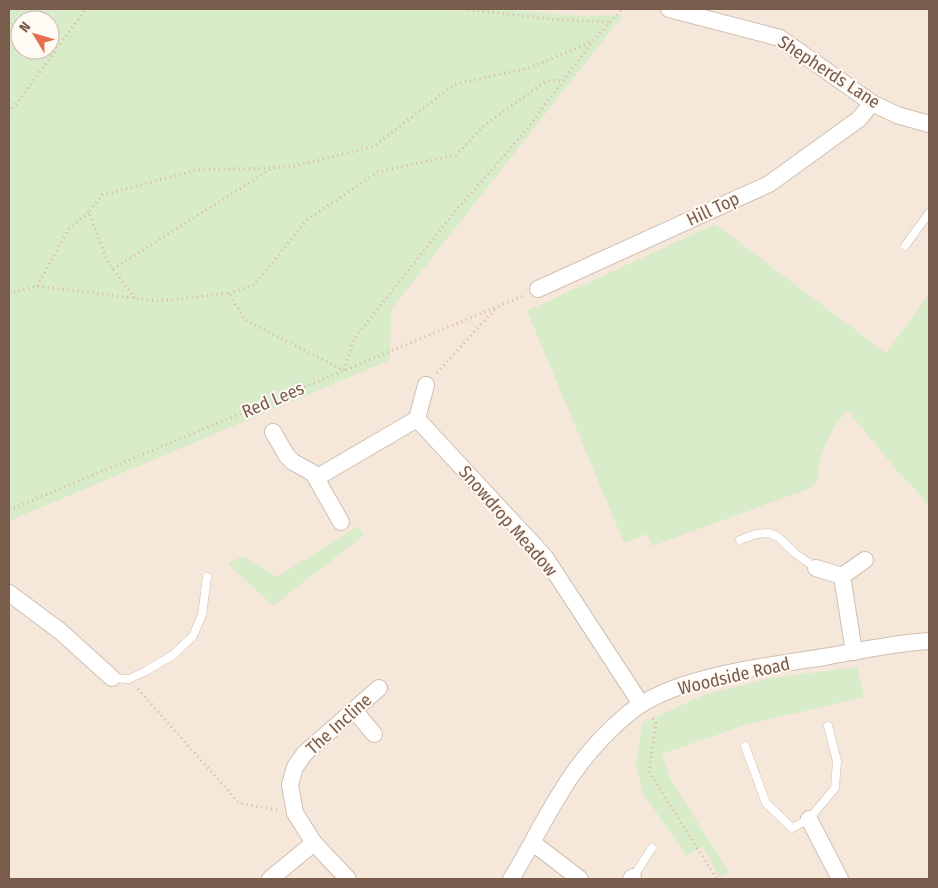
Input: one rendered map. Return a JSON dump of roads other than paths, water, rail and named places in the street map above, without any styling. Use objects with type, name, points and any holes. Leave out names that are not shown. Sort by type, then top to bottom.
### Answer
[{"type":"street","name":"Shepherds Lane","points":[[670,9],[780,38],[872,103],[897,115],[929,124]]},
{"type":"street","name":"Hill Top","points":[[538,290],[769,184],[859,119],[872,103]]},
{"type":"street","points":[[316,478],[417,419],[426,384]]},
{"type":"street","name":"Snowdrop Meadow","points":[[417,419],[545,557],[641,704]]},
{"type":"street","points":[[273,432],[287,456],[293,462],[313,473],[341,522]]},
{"type":"street","points":[[842,576],[865,560]]},
{"type":"street","points":[[816,568],[842,576]]},
{"type":"street","points":[[842,576],[854,652]]},
{"type":"street","points":[[9,593],[60,631],[112,678]]},
{"type":"street","name":"Woodside Road","points":[[511,879],[558,796],[578,766],[605,735],[641,704],[677,687],[729,673],[929,641]]},
{"type":"street","name":"The Incline","points":[[348,879],[314,843],[295,813],[290,785],[295,767],[305,753],[379,688]]},
{"type":"street","points":[[354,710],[374,734]]},
{"type":"street","points":[[809,819],[840,879]]},
{"type":"street","points":[[270,879],[314,843]]},
{"type":"street","points":[[533,843],[580,879]]},
{"type":"lane","points":[[905,246],[929,213]]},
{"type":"lane","points":[[740,540],[756,534],[769,533],[778,537],[796,554],[816,568]]},
{"type":"lane","points":[[112,678],[129,679],[146,671],[173,655],[193,636],[202,615],[207,577]]},
{"type":"lane","points":[[745,746],[766,803],[792,828],[809,819],[834,788],[837,761],[828,726]]},
{"type":"lane","points":[[632,878],[652,848]]}]
